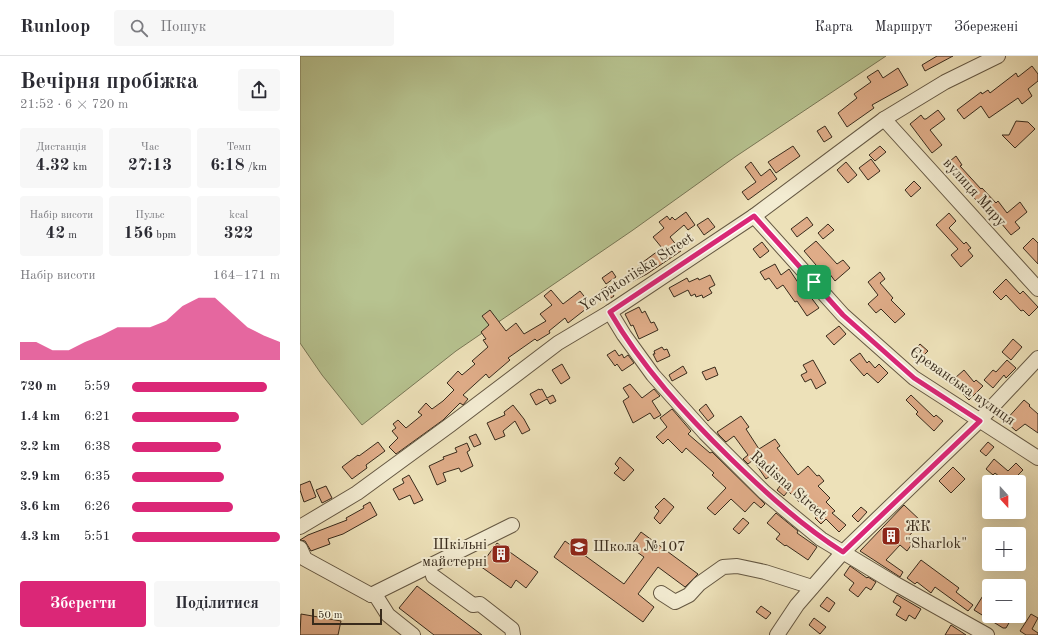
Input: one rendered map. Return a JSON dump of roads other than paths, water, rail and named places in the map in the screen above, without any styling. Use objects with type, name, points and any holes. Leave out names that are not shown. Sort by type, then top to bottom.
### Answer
[{"type":"street","name":"Yevpatoriiska Street","points":[[300,527],[357,492],[450,425],[558,343],[610,312],[754,216],[884,119],[945,82],[998,56]]},
{"type":"street","name":"вулиця Миру","points":[[884,119],[1038,289]]},
{"type":"street","name":"Єреванська вулиця","points":[[754,216],[843,315],[914,378],[1038,458]]},
{"type":"street","name":"Radisna Street","points":[[610,312],[624,335],[653,375],[705,433],[764,492],[821,538],[972,632],[987,635]]},
{"type":"street","points":[[777,635],[797,605],[843,552],[980,421],[1038,358]]},
{"type":"street","points":[[371,595],[512,525]]},
{"type":"street","points":[[300,548],[305,559],[371,595],[376,596],[388,615],[413,635]]},
{"type":"street","points":[[661,593],[675,602],[689,595],[699,584],[723,567],[737,566],[765,572],[812,587]]},
{"type":"street","points":[[433,576],[473,605],[480,604],[512,629],[513,635]]},
{"type":"place","name":"ЖК \"Sharlok\"","points":[[891,536]]},
{"type":"place","name":"Школа №107","points":[[579,547]]},
{"type":"place","name":"Шкільні майстерні","points":[[501,554]]}]
